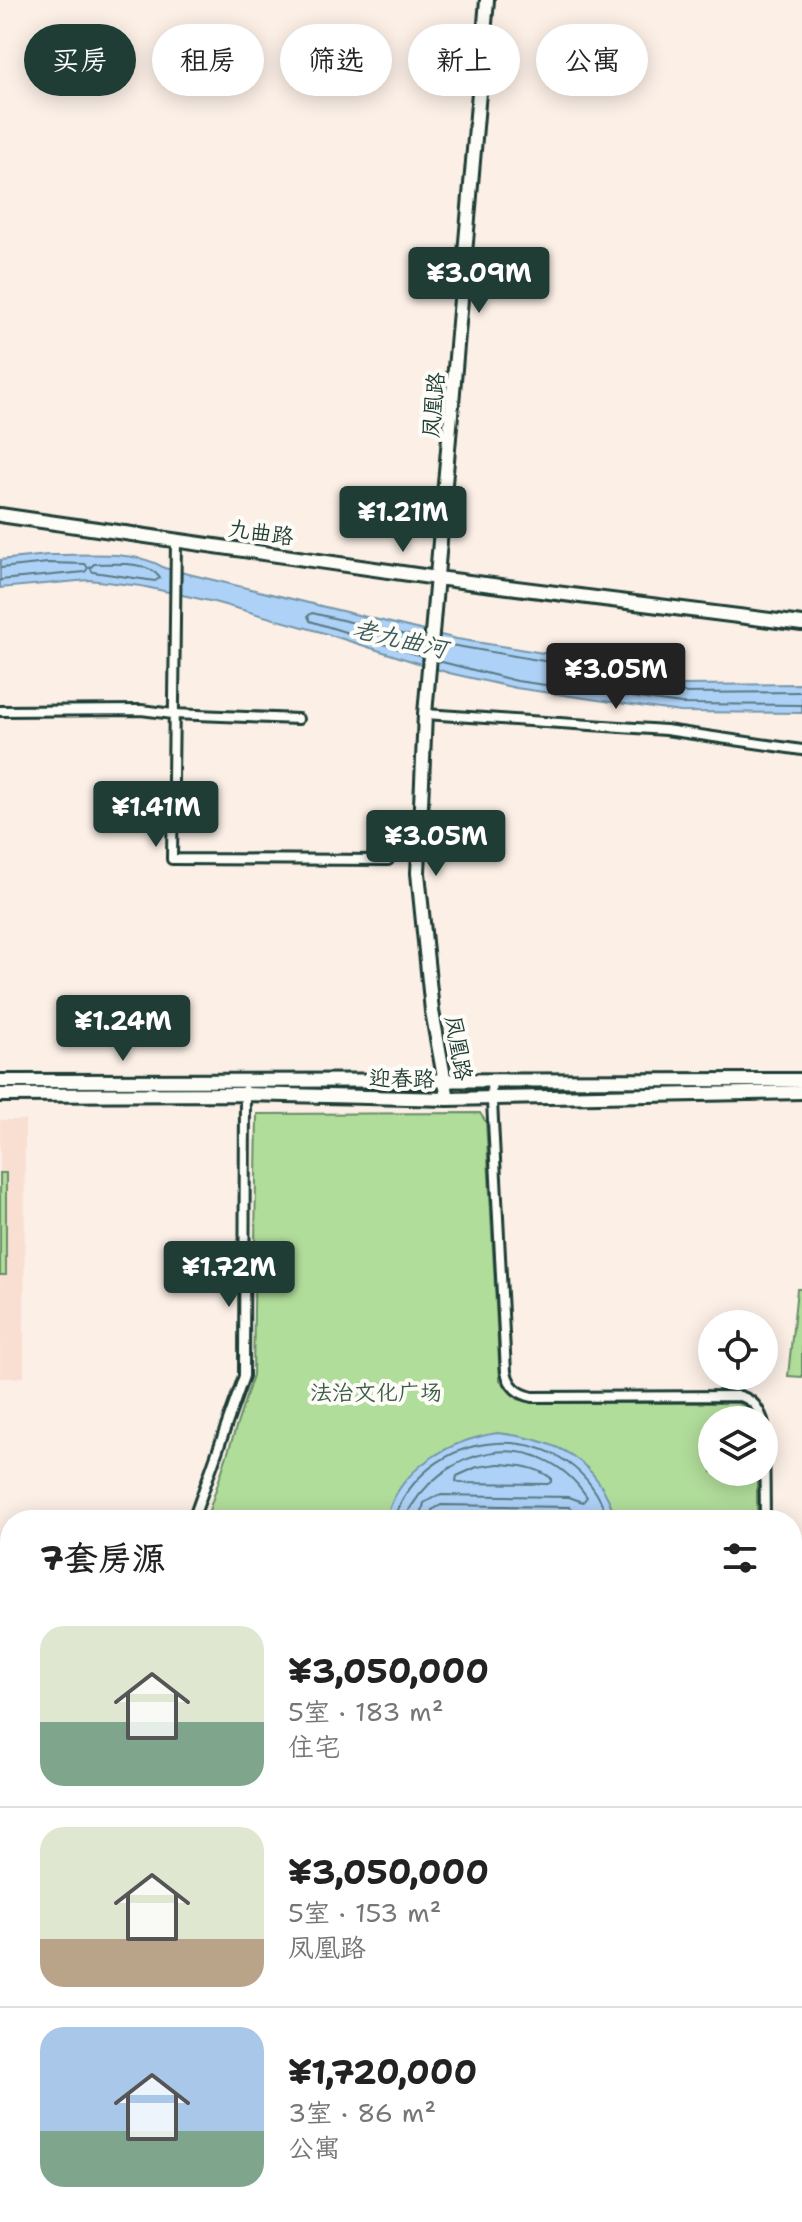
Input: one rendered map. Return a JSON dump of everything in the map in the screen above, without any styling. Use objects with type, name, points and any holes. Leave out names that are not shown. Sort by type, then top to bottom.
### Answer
[{"type":"street","name":"凤凰路","points":[[448,1099],[432,1011],[418,873],[425,714],[487,0]]},
{"type":"street","name":"九曲路","points":[[0,515],[437,578],[802,624]]},
{"type":"street","points":[[176,540],[172,859],[388,860]]},
{"type":"street","points":[[0,711],[141,710],[298,719]]},
{"type":"street","points":[[425,714],[666,730],[802,750]]},
{"type":"street","name":"迎春路","points":[[0,1095],[445,1081],[802,1080]]},
{"type":"street","name":"迎春路","points":[[0,1081],[245,1087],[448,1099],[802,1092]]},
{"type":"street","points":[[491,1082],[506,1372],[514,1388],[522,1395],[533,1397],[740,1396],[756,1406]]},
{"type":"street","points":[[197,1510],[244,1376],[245,1087]]},
{"type":"street","points":[[765,1486],[765,1510]]},
{"type":"shaded area","points":[[0,1120],[25,1120],[24,1377],[0,1378]]},
{"type":"green space","name":"法治文化广场","points":[[480,1113],[486,1122],[500,1380],[518,1399],[533,1403],[738,1403],[746,1406],[698,1406],[698,1486],[757,1486],[757,1510],[209,1510],[253,1375],[257,1114]]},
{"type":"green space","points":[[0,1173],[6,1173],[6,1275],[0,1275]]},
{"type":"green space","points":[[797,1289],[802,1289],[802,1377],[788,1376]]},
{"type":"water","name":"老九曲河","points":[[48,555],[139,558],[164,568],[457,639],[568,657],[680,685],[802,684],[802,713],[680,712],[516,688],[449,673],[214,602],[141,586],[89,580],[0,588],[0,560]]},
{"type":"water","points":[[497,1433],[538,1440],[556,1447],[586,1467],[598,1481],[612,1510],[389,1510],[402,1486],[428,1460],[444,1450]]}]
